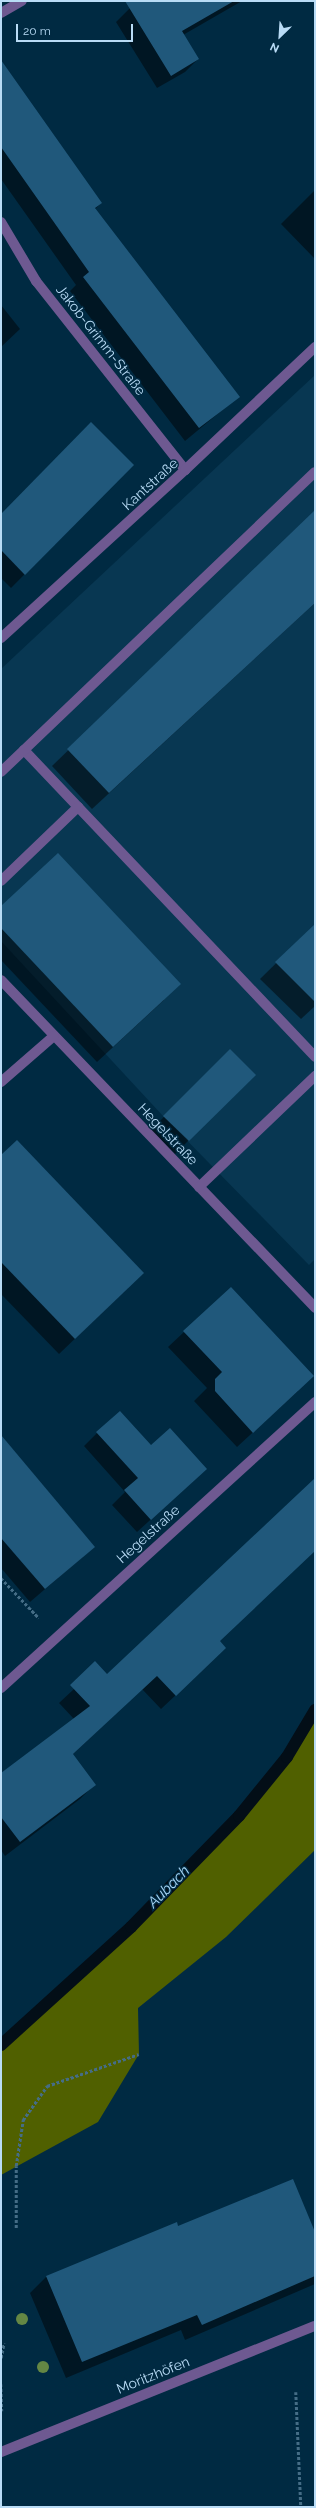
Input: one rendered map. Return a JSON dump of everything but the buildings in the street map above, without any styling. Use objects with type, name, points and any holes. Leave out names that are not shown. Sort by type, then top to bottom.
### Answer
[{"type":"street","points":[[1,13],[22,1]]},
{"type":"street","name":"Jakob-Grimm-Straße","points":[[1,222],[36,281],[185,470]]},
{"type":"street","name":"Kantstraße","points":[[1,638],[185,470],[315,348]]},
{"type":"street","points":[[1,772],[315,472]]},
{"type":"street","points":[[24,750],[315,1057]]},
{"type":"street","points":[[1,881],[78,807]]},
{"type":"street","name":"Hegelstraße","points":[[1,980],[315,1308]]},
{"type":"street","points":[[1,1082],[54,1036]]},
{"type":"street","points":[[199,1187],[315,1076]]},
{"type":"street","name":"Hegelstraße","points":[[1,1688],[315,1402]]},
{"type":"street","name":"Moritzhöfen","points":[[1,2452],[315,2326]]},
{"type":"path","points":[[1,1578],[57,1637]]},
{"type":"path","points":[[16,2228],[16,2166],[22,2120],[48,2086],[139,2054]]},
{"type":"path","points":[[1,2358],[4,2343]]},
{"type":"path","points":[[1,2384],[2,2411]]},
{"type":"path","points":[[296,2392],[301,2507]]},
{"type":"shaded area","points":[[315,375],[315,1259],[309,1265],[163,1116],[1,941],[1,669]]},
{"type":"green space","points":[[315,1710],[315,1850],[226,1937],[138,2008],[139,2054],[98,2122],[1,2175],[1,2045],[131,1927],[239,1816],[287,1757]]},
{"type":"waterway","name":"Aubach","points":[[1,2045],[131,1927],[239,1816],[287,1757],[315,1710]]}]
